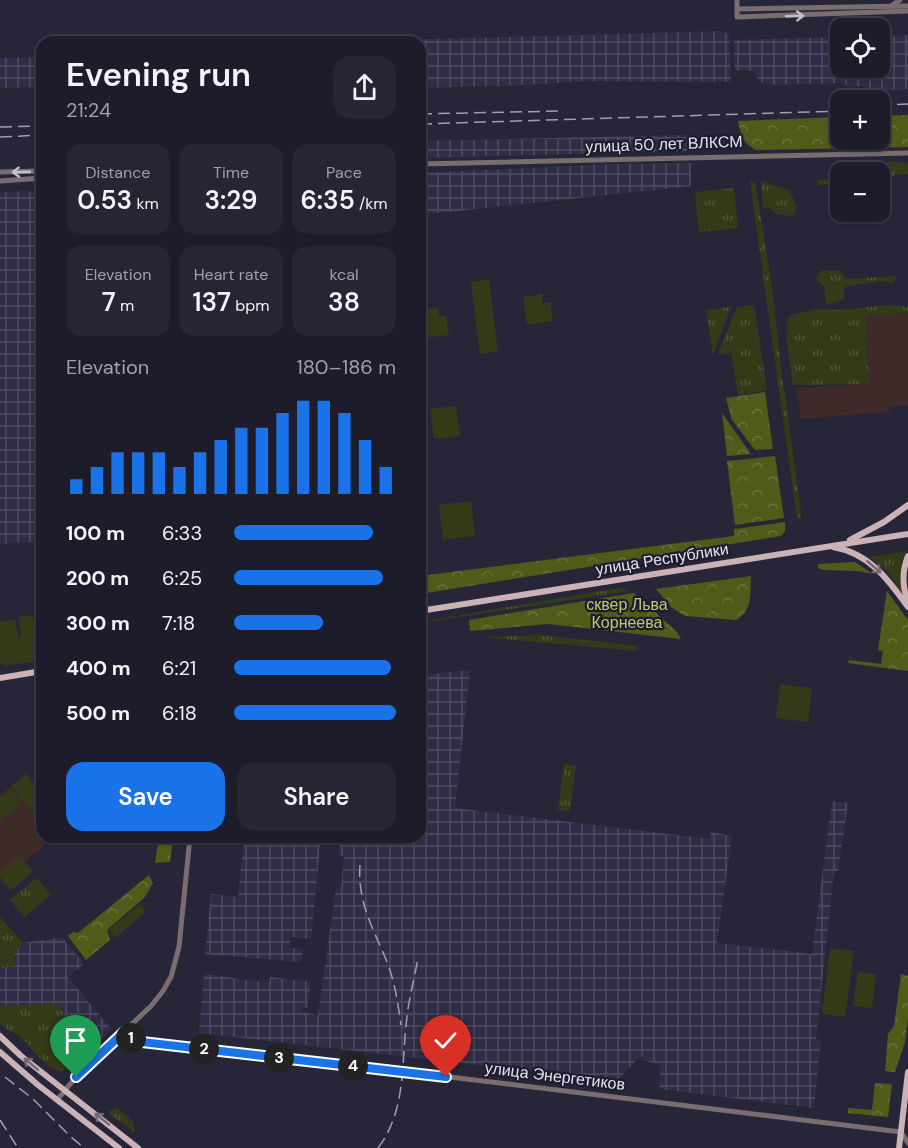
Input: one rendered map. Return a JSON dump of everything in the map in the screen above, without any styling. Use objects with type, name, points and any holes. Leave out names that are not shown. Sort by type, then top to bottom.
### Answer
[{"type":"main road","points":[[844,543],[884,522],[908,505]]},
{"type":"main road","name":"улица Республики","points":[[426,610],[908,534]]},
{"type":"main road","points":[[827,546],[848,550],[862,556],[883,575],[908,607]]},
{"type":"main road","points":[[908,556],[903,585],[908,601]]},
{"type":"main road","points":[[0,678],[36,672]]},
{"type":"main road","points":[[0,1036],[21,1056],[138,1148]]},
{"type":"main road","points":[[0,1052],[118,1148]]},
{"type":"main road","points":[[899,1148],[908,1072]]},
{"type":"street","points":[[737,0],[737,17],[890,9],[908,6]]},
{"type":"street","points":[[890,9],[894,0]]},
{"type":"street","points":[[890,9],[900,0]]},
{"type":"street","points":[[737,9],[908,11]]},
{"type":"street","name":"улица 50 лет ВЛКСМ","points":[[426,164],[908,153]]},
{"type":"street","points":[[0,172],[36,171]]},
{"type":"street","points":[[0,181],[36,178]]},
{"type":"street","points":[[57,1100],[76,1077],[152,1006],[163,991],[176,964],[189,843]]},
{"type":"street","name":"улица Энергетиков","points":[[124,1032],[142,1042],[901,1132]]},
{"type":"street","points":[[901,1132],[908,1143]]},
{"type":"shaded area","points":[[722,31],[729,34],[731,82],[585,81],[426,88],[426,39]]},
{"type":"shaded area","points":[[908,35],[908,89],[878,90],[859,86],[849,87],[843,83],[775,85],[760,82],[754,71],[735,70],[734,40],[830,37],[830,78],[890,78],[890,36]]},
{"type":"shaded area","points":[[36,57],[36,87],[0,88],[0,58]]},
{"type":"shaded area","points":[[688,135],[688,150],[426,158],[426,141]]},
{"type":"shaded area","points":[[691,163],[691,186],[426,214],[426,173]]},
{"type":"shaded area","points":[[36,191],[36,541],[0,544],[0,192]]},
{"type":"shaded area","points":[[908,313],[908,406],[890,406],[889,412],[801,419],[796,388],[869,384],[866,316]]},
{"type":"shaded area","points":[[470,670],[455,808],[710,839],[711,832],[732,836],[717,943],[812,954],[832,801],[848,803],[838,871],[834,871],[816,1039],[821,1040],[814,1108],[659,1089],[661,1065],[643,1060],[645,1056],[638,1058],[617,1081],[199,1033],[204,974],[269,983],[270,977],[311,982],[307,1008],[302,1008],[302,1012],[318,1015],[336,888],[341,888],[344,856],[338,855],[339,843],[426,843],[426,674]]},
{"type":"shaded area","points":[[26,773],[36,786],[36,843],[48,843],[25,861],[33,872],[10,891],[0,878],[0,796]]},
{"type":"shaded area","points":[[243,843],[320,843],[311,939],[290,937],[290,948],[303,949],[301,962],[205,954],[211,894],[238,897]]},
{"type":"shaded area","points":[[62,937],[84,964],[68,977],[111,1029],[93,1047],[56,1004],[0,1006],[0,968],[15,966],[14,954],[23,943]]},
{"type":"green space","points":[[908,115],[908,147],[890,147],[890,116]]},
{"type":"green space","points":[[830,117],[830,149],[756,150],[743,138],[738,121]]},
{"type":"green space","points":[[890,161],[908,163],[908,174],[890,176],[890,162],[888,162]]},
{"type":"green space","points":[[830,179],[830,184],[818,185],[818,180]]},
{"type":"green space","points":[[750,181],[755,182],[773,293],[801,513],[801,517],[797,519]]},
{"type":"green space","points":[[761,181],[784,188],[791,194],[797,208],[792,216],[777,214],[769,208],[763,209]]},
{"type":"green space","points":[[734,188],[738,228],[699,232],[695,192]]},
{"type":"green space","points":[[840,270],[845,279],[898,276],[892,283],[882,281],[848,286],[844,288],[844,300],[827,304],[825,287],[817,277],[821,271]]},
{"type":"green space","points":[[489,279],[498,351],[480,354],[471,282]]},
{"type":"green space","points":[[542,294],[543,303],[550,302],[553,321],[527,325],[523,297]]},
{"type":"green space","points":[[754,305],[767,390],[738,395],[731,353],[718,355],[737,307]]},
{"type":"green space","points":[[892,305],[908,307],[908,313],[866,316],[869,384],[793,385],[787,338],[790,315],[816,309],[838,310]]},
{"type":"green space","points":[[731,307],[713,354],[706,310]]},
{"type":"green space","points":[[438,308],[439,316],[446,316],[449,335],[426,338],[426,309]]},
{"type":"green space","points":[[765,392],[773,449],[755,450],[732,420],[726,398]]},
{"type":"green space","points":[[456,406],[460,436],[434,439],[430,409]]},
{"type":"green space","points":[[722,413],[751,454],[727,456]]},
{"type":"green space","points":[[775,456],[784,518],[735,525],[727,461]]},
{"type":"green space","points":[[471,501],[475,536],[443,540],[439,505]]},
{"type":"green space","points":[[785,522],[785,531],[781,536],[426,593],[426,575],[734,536],[734,529]]},
{"type":"green space","points":[[907,551],[901,561],[901,592],[888,572],[869,557]]},
{"type":"green space","points":[[855,562],[873,574],[818,568],[818,564]]},
{"type":"green space","name":"сквер Льва Корнеева","points":[[751,576],[748,607],[736,620],[685,616],[672,608],[656,589]]},
{"type":"green space","points":[[618,588],[630,591],[426,622]]},
{"type":"green space","points":[[887,591],[908,620],[908,671],[848,663],[849,660],[881,664],[883,651],[878,650]]},
{"type":"green space","name":"сквер Льва Корнеева","points":[[634,593],[677,632],[681,639],[548,624],[470,631],[469,620]]},
{"type":"green space","points":[[30,615],[36,620],[36,661],[4,666],[0,662],[0,622],[15,620],[19,639],[21,636],[19,617]]},
{"type":"green space","points":[[540,635],[637,646],[636,651],[481,637]]},
{"type":"green space","points":[[780,684],[812,688],[808,722],[776,718]]},
{"type":"green space","points":[[564,764],[576,766],[570,811],[558,810]]},
{"type":"green space","points":[[26,775],[36,787],[36,815],[12,787]]},
{"type":"green space","points":[[10,789],[22,803],[0,821],[0,797]]},
{"type":"green space","points":[[158,843],[172,843],[170,862],[155,863]]},
{"type":"green space","points":[[19,856],[32,872],[11,890],[0,876],[0,871]]},
{"type":"green space","points":[[149,875],[153,883],[145,897],[107,930],[110,940],[86,960],[68,936],[73,932],[78,933]]},
{"type":"green space","points":[[37,878],[51,895],[24,917],[10,900]]},
{"type":"green space","points":[[140,904],[146,912],[115,938],[108,930]]},
{"type":"green space","points":[[0,917],[23,943],[14,954],[15,966],[0,968]]},
{"type":"green space","points":[[830,948],[854,951],[845,1017],[822,1014]]},
{"type":"green space","points":[[858,972],[876,974],[872,1008],[853,1006]]},
{"type":"green space","points":[[901,974],[908,976],[908,1018],[905,1042],[895,1072],[885,1071],[888,1034],[894,1026]]},
{"type":"green space","points":[[56,1004],[93,1047],[75,1064],[62,1071],[50,1066],[20,1037],[0,1024],[0,1006]]},
{"type":"green space","points":[[875,1083],[892,1084],[888,1117],[848,1113],[848,1108],[872,1110]]},
{"type":"green space","points":[[117,1108],[132,1121],[134,1132],[107,1112]]},
{"type":"railway","points":[[890,105],[908,104]]},
{"type":"railway","points":[[426,114],[561,111]]},
{"type":"railway","points":[[426,124],[830,111]]},
{"type":"railway","points":[[0,127],[36,126]]},
{"type":"railway","points":[[0,137],[36,135]]},
{"type":"railway","points":[[360,865],[364,904],[390,970],[401,1025]]},
{"type":"railway","points":[[378,1148],[394,1118],[398,1102],[408,1010],[418,957]]},
{"type":"railway","points":[[5,1077],[33,1099],[84,1148]]},
{"type":"railway","points":[[0,1120],[18,1148]]},
{"type":"route","points":[[76,1077],[124,1032],[131,1038],[142,1042],[446,1077]]}]
